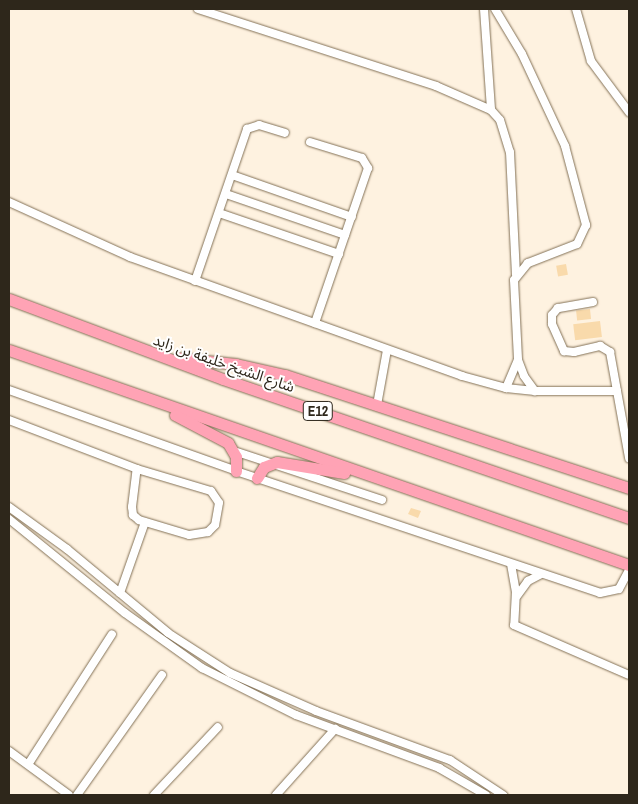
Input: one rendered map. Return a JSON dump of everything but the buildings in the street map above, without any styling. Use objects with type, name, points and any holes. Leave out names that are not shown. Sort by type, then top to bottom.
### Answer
[{"type":"highway","name":"شارع الشيخ خليفة بن زايد","points":[[9,299],[160,356],[629,518]]},
{"type":"highway","points":[[9,350],[159,404],[629,565]]},
{"type":"highway","points":[[160,356],[268,371],[629,488]]},
{"type":"highway","points":[[159,404],[224,440],[234,451],[236,471]]},
{"type":"highway","points":[[257,478],[270,463],[284,462],[364,474]]},
{"type":"street","points":[[198,9],[436,86],[491,110],[500,120],[510,152],[516,275],[512,291],[518,360],[524,376],[535,391]]},
{"type":"street","points":[[484,9],[491,110]]},
{"type":"street","points":[[495,9],[522,54],[564,146],[586,225],[577,244],[528,263],[516,275]]},
{"type":"street","points":[[576,9],[590,61],[629,112]]},
{"type":"street","points":[[195,281],[249,127],[260,125],[284,133]]},
{"type":"street","points":[[310,142],[366,162],[367,170],[315,323]]},
{"type":"street","points":[[232,175],[352,216]]},
{"type":"street","points":[[226,194],[345,234]]},
{"type":"street","points":[[9,202],[130,257],[387,350],[506,388],[535,391],[617,390]]},
{"type":"street","points":[[219,213],[339,254]]},
{"type":"street","points":[[593,302],[558,308],[552,315],[552,324],[564,351],[574,352],[600,346],[608,350],[629,458]]},
{"type":"street","points":[[377,405],[387,350]]},
{"type":"street","points":[[506,388],[518,360]]},
{"type":"street","points":[[9,390],[236,471],[541,574],[608,594],[622,586],[629,570]]},
{"type":"street","points":[[9,420],[137,469],[211,491],[219,503],[215,524],[200,535],[145,522],[133,515],[137,469]]},
{"type":"street","points":[[234,451],[382,500]]},
{"type":"street","points":[[9,507],[120,593],[168,633],[230,673],[316,711],[450,760],[503,795]]},
{"type":"street","points":[[9,518],[125,613],[202,668],[270,703],[427,762],[486,795]]},
{"type":"street","points":[[120,593],[145,522]]},
{"type":"street","points":[[511,564],[516,600],[514,625],[521,630],[629,675]]},
{"type":"street","points":[[516,600],[523,587],[541,574]]},
{"type":"street","points":[[29,764],[112,634]]},
{"type":"street","points":[[76,795],[162,675]]},
{"type":"street","points":[[154,795],[218,727]]},
{"type":"street","points":[[276,795],[335,729]]},
{"type":"street","points":[[9,751],[69,795]]}]
